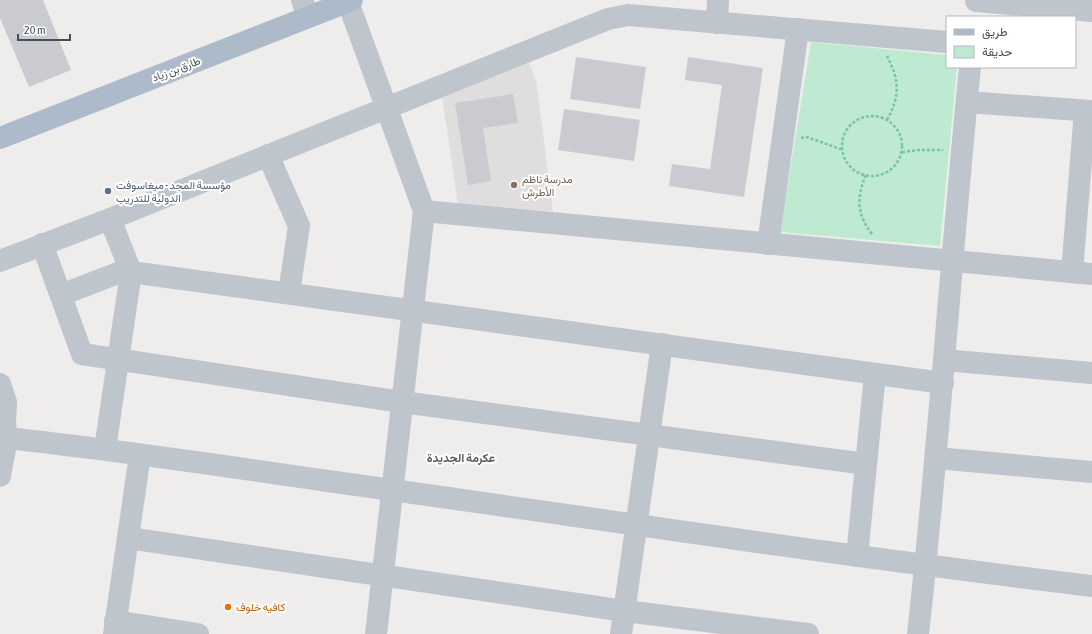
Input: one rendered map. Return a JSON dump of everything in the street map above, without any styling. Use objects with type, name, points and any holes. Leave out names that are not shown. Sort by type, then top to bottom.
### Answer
[{"type":"main road","name":"طارق بن زياد","points":[[0,138],[305,9],[350,1]]},
{"type":"street","points":[[717,23],[718,0]]},
{"type":"street","points":[[350,1],[424,211],[376,634]]},
{"type":"street","points":[[976,6],[1092,11]]},
{"type":"street","points":[[0,261],[387,109],[608,19],[628,15],[946,42]]},
{"type":"street","points":[[768,244],[798,29]]},
{"type":"street","points":[[918,634],[926,566],[943,383],[952,261],[970,68]]},
{"type":"street","points":[[424,211],[888,256],[1082,273],[1089,111],[967,102]]},
{"type":"street","points":[[268,155],[299,226],[289,293]]},
{"type":"street","points":[[105,449],[131,272],[110,219]]},
{"type":"street","points":[[42,244],[82,354],[402,402],[866,464]]},
{"type":"street","points":[[61,295],[123,271],[943,383]]},
{"type":"street","points":[[621,634],[662,344]]},
{"type":"street","points":[[944,360],[1092,373]]},
{"type":"street","points":[[857,556],[875,374]]},
{"type":"street","points":[[0,384],[6,402],[5,423],[7,438],[0,476]]},
{"type":"street","points":[[7,438],[105,449],[637,523],[926,566],[1092,586]]},
{"type":"street","points":[[140,454],[115,628],[198,634]]},
{"type":"street","points":[[936,458],[1092,472]]},
{"type":"street","points":[[128,538],[624,611],[808,634]]},
{"type":"path","points":[[877,36],[892,64],[898,86],[895,106],[886,120]]},
{"type":"path","points":[[869,117],[886,120],[899,132],[902,142],[902,152],[894,167],[881,175],[866,175],[851,168],[843,154],[843,150],[843,138],[853,124],[869,117]]},
{"type":"path","points":[[783,139],[807,137],[843,150]]},
{"type":"path","points":[[902,152],[940,150],[962,154]]},
{"type":"path","points":[[866,175],[859,192],[860,209],[868,229],[888,256]]},
{"type":"shaded area","points":[[529,63],[536,80],[553,211],[458,204],[442,97]]},
{"type":"green space","points":[[811,42],[946,55],[946,68],[957,68],[940,246],[780,232]]},
{"type":"building","points":[[0,0],[43,0],[71,70],[29,87],[0,18]]},
{"type":"building","points":[[576,57],[646,67],[640,109],[570,99]]},
{"type":"building","points":[[688,57],[763,68],[744,197],[669,186],[672,164],[710,169],[722,85],[685,80]]},
{"type":"building","points":[[513,94],[518,123],[483,128],[491,181],[468,185],[455,103]]},
{"type":"building","points":[[564,109],[640,120],[634,161],[558,150]]},
{"type":"place","name":"مدرسة ناظم الأطرش","points":[[514,185]]},
{"type":"place","name":"مؤسسة المجد - ميغاسوفت الدولية للتدريب","points":[[108,191]]},
{"type":"place","name":"كافيه خلوف","points":[[228,607]]},
{"type":"district","name":"عكرمة الجديدة","points":[[461,458]]}]
